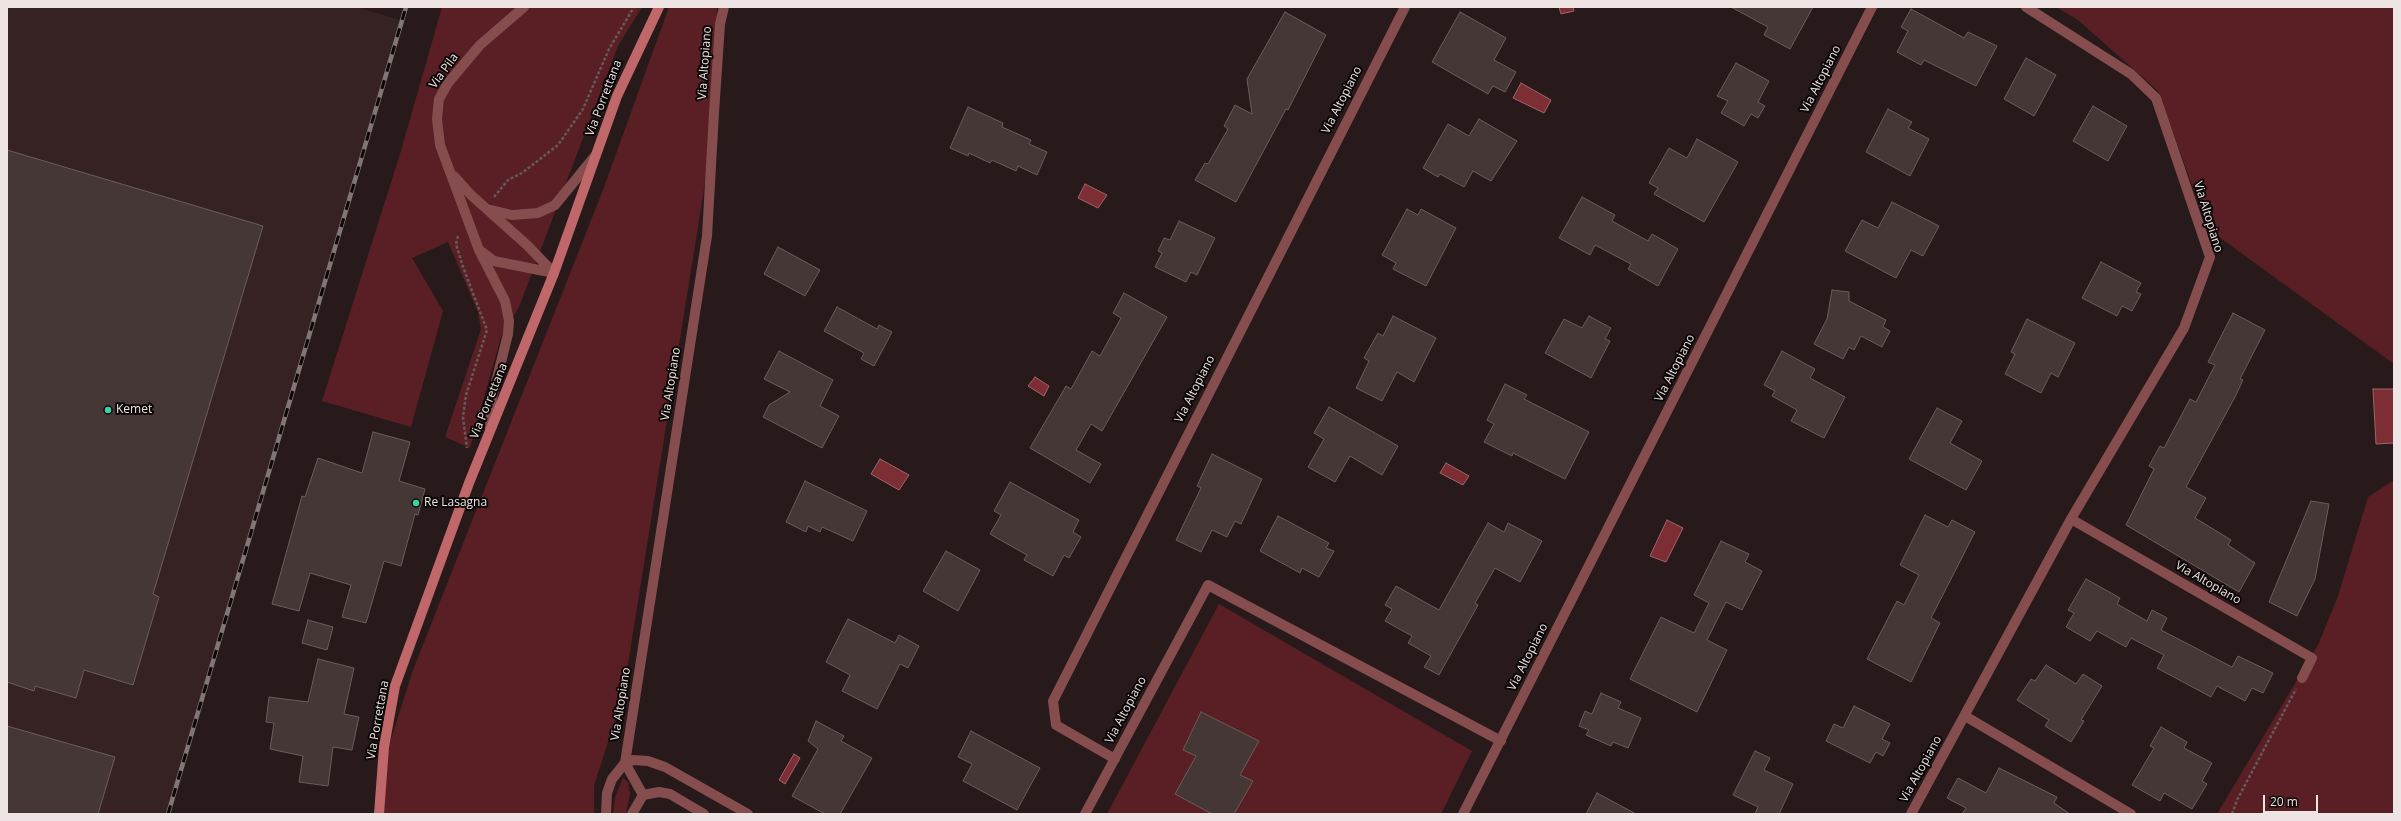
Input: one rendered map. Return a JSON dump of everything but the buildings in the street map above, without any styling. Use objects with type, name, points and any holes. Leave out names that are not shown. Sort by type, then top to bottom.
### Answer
[{"type":"main road","name":"Via Porrettana","points":[[379,814],[384,747],[395,686],[469,483],[554,274],[617,96],[659,7]]},
{"type":"street","name":"Via Pila","points":[[489,435],[492,398],[508,334],[509,321],[505,300],[479,250],[440,145],[437,119],[439,99],[448,83],[480,45],[524,7]]},
{"type":"street","name":"Via Altopiano","points":[[625,763],[707,236],[720,24],[724,7]]},
{"type":"street","name":"Via Altopiano","points":[[1115,759],[1056,725],[1053,701],[1405,7]]},
{"type":"street","name":"Via Altopiano","points":[[1463,814],[1872,7]]},
{"type":"street","name":"Via Altopiano","points":[[1911,814],[2071,520],[2184,328],[2210,257],[2156,98],[2131,74],[2026,7]]},
{"type":"street","points":[[487,208],[512,216],[538,213],[555,205],[598,151]]},
{"type":"street","points":[[450,171],[471,195],[487,208],[554,274]]},
{"type":"street","points":[[479,250],[494,262],[554,274]]},
{"type":"street","name":"Via Altopiano","points":[[2071,520],[2312,658],[2302,678]]},
{"type":"street","name":"Via Altopiano","points":[[1085,814],[1208,585],[1500,741]]},
{"type":"street","points":[[1964,716],[2131,814]]},
{"type":"street","points":[[606,814],[607,793],[612,779],[625,763],[632,760],[648,761],[665,767],[748,814]]},
{"type":"street","points":[[625,763],[643,795]]},
{"type":"street","points":[[632,814],[643,795],[659,792],[670,794],[704,814]]},
{"type":"path","points":[[495,195],[508,180],[522,173],[558,145],[584,109],[609,49],[634,7]]},
{"type":"path","points":[[459,231],[456,244],[487,330],[466,395],[463,417],[468,451]]},
{"type":"path","points":[[2232,814],[2237,800],[2302,678]]},
{"type":"shaded area","points":[[7,7],[356,7],[400,20],[168,814],[7,814]]},
{"type":"shaded area","points":[[442,7],[642,7],[618,46],[519,307],[501,337],[470,448],[445,437],[481,329],[478,312],[448,242],[412,258],[443,311],[411,427],[322,401],[400,154]]},
{"type":"shaded area","points":[[669,7],[717,7],[713,133],[623,695],[594,786],[594,814],[378,814],[378,780],[413,670],[603,190]]},
{"type":"shaded area","points":[[1559,7],[1573,7],[1574,11],[1561,14]]},
{"type":"shaded area","points":[[2056,7],[2394,7],[2394,364],[2208,229],[2158,91],[2078,20]]},
{"type":"shaded area","points":[[1521,83],[1551,100],[1544,113],[1513,98]]},
{"type":"shaded area","points":[[1085,184],[1107,195],[1098,208],[1078,198]]},
{"type":"shaded area","points":[[1035,377],[1049,386],[1044,396],[1028,386]]},
{"type":"shaded area","points":[[2373,389],[2394,389],[2394,443],[2376,444]]},
{"type":"shaded area","points":[[880,459],[909,475],[899,490],[871,474]]},
{"type":"shaded area","points":[[1446,463],[1469,476],[1463,485],[1440,473]]},
{"type":"shaded area","points":[[2394,480],[2394,814],[2217,814],[2318,645],[2338,596],[2368,497]]},
{"type":"shaded area","points":[[1667,520],[1683,528],[1666,562],[1650,556]]},
{"type":"shaded area","points":[[1219,604],[1472,751],[1441,814],[1107,814]]},
{"type":"shaded area","points":[[794,754],[800,758],[785,784],[779,780]]},
{"type":"shaded area","points":[[623,778],[628,782],[630,794],[626,814],[613,814],[615,797]]},
{"type":"railway","points":[[168,814],[406,7]]},
{"type":"place","name":"Kemet","points":[[108,410]]},
{"type":"place","name":"Re Lasagna","points":[[416,503]]}]
